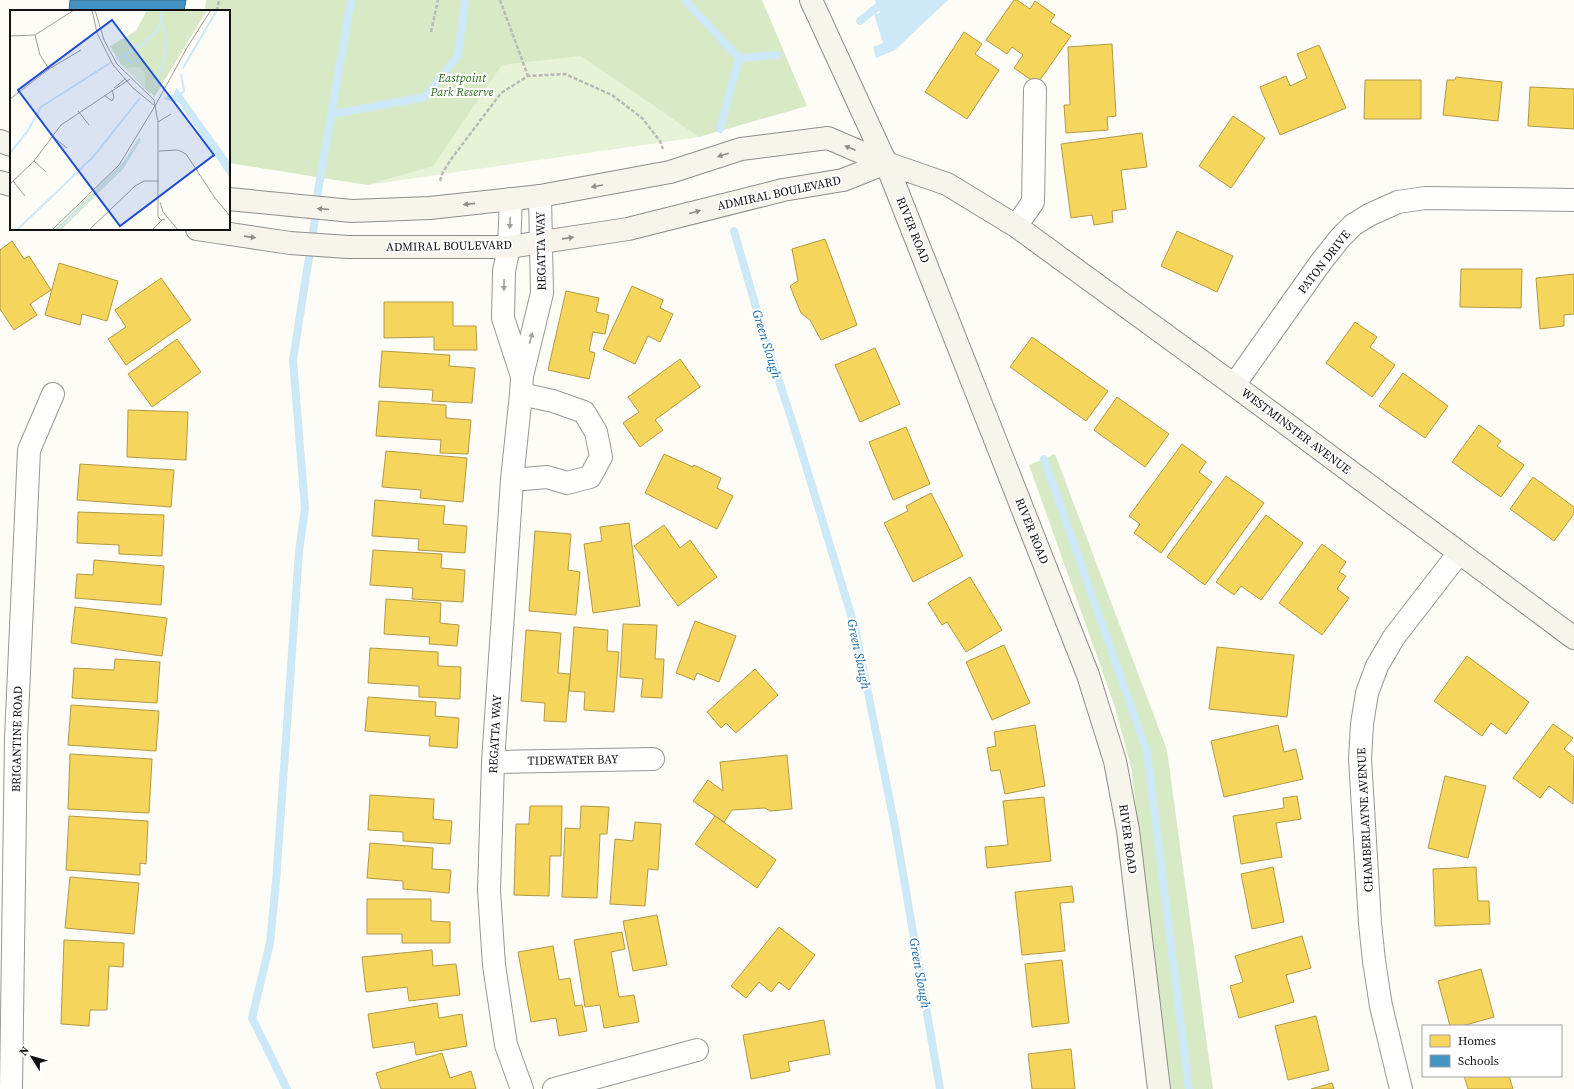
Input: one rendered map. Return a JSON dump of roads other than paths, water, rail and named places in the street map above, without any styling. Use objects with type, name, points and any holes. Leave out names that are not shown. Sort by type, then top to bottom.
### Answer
[{"type":"street","name":"RIVER ROAD","points":[[811,0],[886,163],[1088,675],[1115,761],[1128,830],[1159,1089]]},
{"type":"street","points":[[1016,226],[1033,202],[1035,90]]},
{"type":"street","points":[[230,199],[352,211],[430,208],[540,196],[670,172],[741,149],[828,138],[886,163]]},
{"type":"street","points":[[0,141],[10,145]]},
{"type":"street","name":"WESTMINSTER AVENUE","points":[[886,163],[947,184],[1016,226],[1234,385],[1574,638]]},
{"type":"street","name":"ADMIRAL BOULEVARD","points":[[204,230],[290,243],[348,247],[509,247],[628,229],[783,190],[843,180],[886,163]]},
{"type":"street","points":[[0,182],[10,185]]},
{"type":"street","name":"REGATTA WAY","points":[[522,1089],[506,1045],[494,964],[489,891],[493,762],[512,480],[521,385],[542,293],[540,196]]},
{"type":"street","name":"PATON DRIVE","points":[[1234,385],[1340,238],[1353,225],[1369,215],[1398,202],[1425,198],[1574,200]]},
{"type":"street","name":"REGATTA WAY","points":[[511,199],[509,247],[504,271],[503,318],[521,385]]},
{"type":"street","points":[[512,480],[547,477],[567,483],[590,477],[601,457],[596,432],[584,412],[553,401],[521,385]]},
{"type":"street","name":"BRIGANTINE ROAD","points":[[11,1089],[8,738],[30,450],[53,394]]},
{"type":"street","name":"CHAMBERLAYNE AVENUE","points":[[1401,1089],[1381,1006],[1374,961],[1370,923],[1360,759],[1362,724],[1367,693],[1377,666],[1394,637],[1459,553]]},
{"type":"street","name":"TIDEWATER BAY","points":[[493,762],[653,759]]},
{"type":"street","points":[[554,1089],[698,1050]]},
{"type":"water","points":[[875,0],[948,0],[895,50],[876,58],[873,47],[883,43],[874,14],[880,13]]},
{"type":"waterway","points":[[287,1089],[252,1018],[270,943],[276,882],[299,552],[305,508],[293,360],[318,191],[351,0]]},
{"type":"waterway","name":"Green Slough","points":[[685,0],[739,58]]},
{"type":"waterway","points":[[860,21],[886,0]]},
{"type":"waterway","points":[[333,114],[425,97],[458,56],[465,1]]},
{"type":"waterway","points":[[739,58],[777,55]]},
{"type":"waterway","name":"Green Slough","points":[[720,129],[739,58]]},
{"type":"waterway","name":"Green Slough","points":[[734,231],[764,335],[795,430],[855,628],[895,827],[940,1089]]},
{"type":"waterway","points":[[1044,459],[1147,752],[1189,1089]]},
{"type":"park label","name":"Eastpoint Park Reserve","points":[[462,85]]}]
